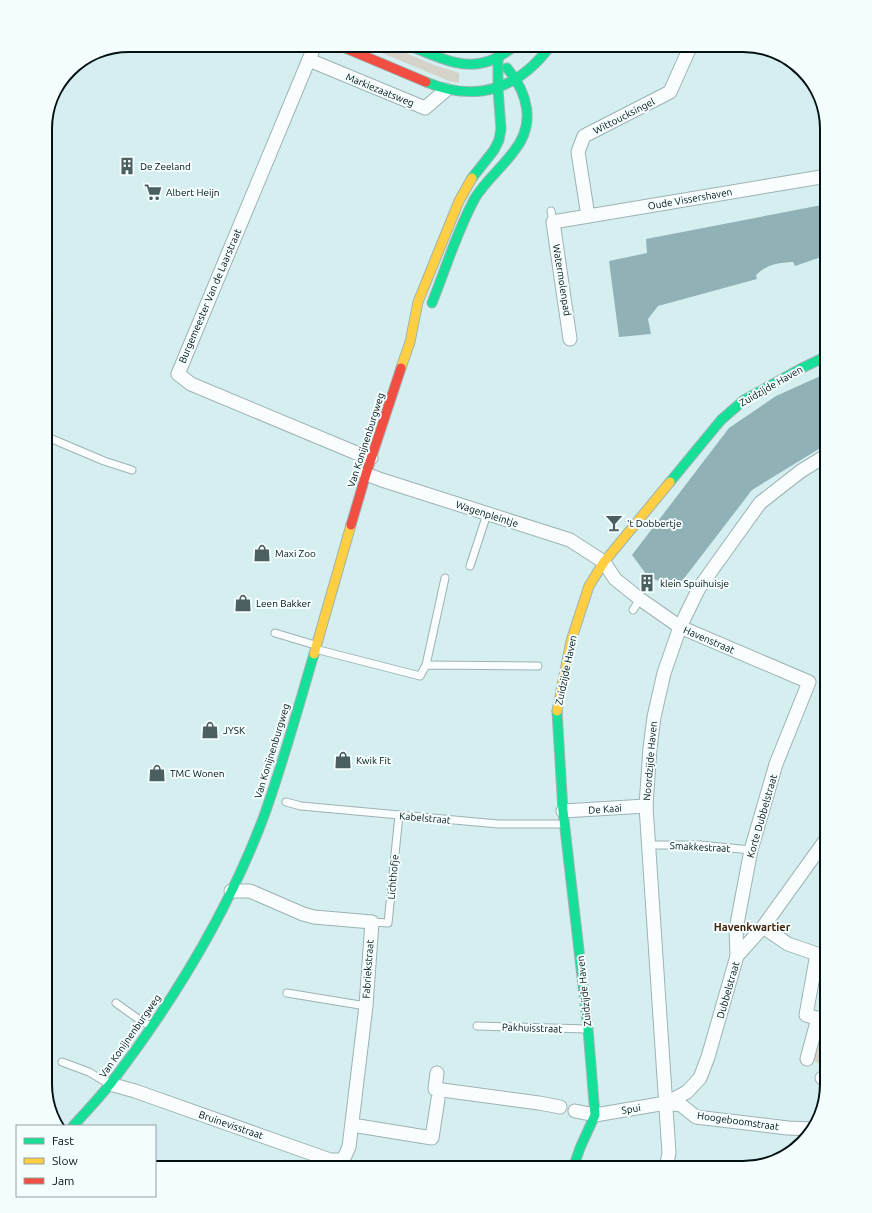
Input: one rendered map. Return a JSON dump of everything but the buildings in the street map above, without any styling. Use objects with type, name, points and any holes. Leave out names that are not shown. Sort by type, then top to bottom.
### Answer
[{"type":"main road","points":[[355,52],[446,90],[467,92],[498,89],[518,80],[547,52]]},
{"type":"main road","points":[[425,52],[462,65],[481,64],[498,58],[506,52]]},
{"type":"main road","name":"Van Konijnenburgweg","points":[[410,342],[425,316],[475,198],[488,179],[517,150],[525,136],[527,128],[527,106],[523,91],[518,80],[498,58]]},
{"type":"main road","name":"Van Konijnenburgweg","points":[[74,1125],[110,1084],[152,1027],[193,963],[231,891],[263,817],[280,769],[366,474],[410,342],[418,302],[463,192],[491,155],[499,140],[498,58]]},
{"type":"main road","name":"Zuidzijde Haven","points":[[575,1161],[595,1114],[588,1029],[564,818],[557,708],[572,641],[588,586],[604,562],[721,420],[744,400],[820,359]]},
{"type":"street","name":"Burgemeester Van de Laarstraat","points":[[312,52],[178,374],[191,384],[371,458]]},
{"type":"street","name":"Wittoucksingel","points":[[588,216],[578,152],[584,136],[670,92],[688,52]]},
{"type":"street","name":"Markiezaatsweg","points":[[309,60],[425,108],[446,90]]},
{"type":"street","name":"Oude Vissershaven","points":[[552,216],[588,216],[820,177]]},
{"type":"street","name":"Watermolenpad","points":[[552,216],[570,339]]},
{"type":"street","name":"Noordzijde Haven","points":[[667,1161],[669,1153],[646,806],[654,716],[664,673],[680,628],[699,588],[760,503],[801,471],[820,459]]},
{"type":"street","name":"Wagenpleintje","points":[[366,474],[570,540],[604,562]]},
{"type":"street","name":"Havenstraat","points":[[604,562],[616,579],[640,599],[680,628],[809,682]]},
{"type":"street","name":"Korte Dubbelstraat","points":[[737,956],[736,929],[751,850],[776,764],[809,682]]},
{"type":"street","name":"De Kaai","points":[[564,818],[646,806]]},
{"type":"street","name":"Dubbelstraat","points":[[666,1104],[687,1092],[700,1078],[708,1057],[737,956],[763,927],[820,848]]},
{"type":"street","points":[[231,891],[250,891],[314,918],[372,922]]},
{"type":"street","name":"Fabriekstraat","points":[[347,1161],[366,1006],[372,922]]},
{"type":"street","points":[[763,927],[788,944],[818,954],[806,1015],[820,1019]]},
{"type":"street","points":[[807,1059],[820,1027]]},
{"type":"street","points":[[437,1073],[435,1089],[560,1107]]},
{"type":"street","name":"Bruinevisstraat","points":[[110,1084],[135,1091],[334,1161]]},
{"type":"street","points":[[352,1125],[432,1138],[438,1099]]},
{"type":"street","name":"Spui","points":[[595,1114],[666,1104]]},
{"type":"street","name":"Hoogeboomstraat","points":[[666,1104],[681,1105],[696,1117],[806,1129]]},
{"type":"street","points":[[575,1111],[595,1114]]},
{"type":"lane","points":[[52,439],[104,462],[132,470]]},
{"type":"lane","points":[[470,566],[487,514]]},
{"type":"lane","points":[[275,633],[315,647],[420,676],[426,665],[445,578]]},
{"type":"lane","points":[[633,610],[640,599]]},
{"type":"lane","points":[[426,665],[538,666]]},
{"type":"lane","name":"Kabelstraat","points":[[286,802],[301,806],[498,824],[564,818]]},
{"type":"lane","name":"Lichthofje","points":[[372,922],[388,923],[399,815]]},
{"type":"lane","name":"Smakkestraat","points":[[649,844],[700,845],[751,850]]},
{"type":"lane","points":[[287,993],[366,1006]]},
{"type":"lane","points":[[116,1003],[152,1027]]},
{"type":"lane","name":"Pakhuisstraat","points":[[476,1026],[588,1029]]},
{"type":"lane","points":[[62,1062],[89,1072],[110,1084]]},
{"type":"shaded area","points":[[380,52],[403,52],[434,65],[459,73],[459,83],[449,81]]},
{"type":"shaded area","points":[[820,1035],[820,1065],[813,1060]]},
{"type":"water","points":[[820,205],[820,257],[795,266],[793,262],[773,265],[764,268],[756,275],[757,279],[658,306],[648,319],[651,334],[619,337],[609,261],[647,253],[646,239]]},
{"type":"water","points":[[820,376],[820,448],[752,490],[679,585],[656,580],[646,574],[632,555],[729,428],[776,396]]},
{"type":"traffic: fast","points":[[425,52],[458,63],[468,64],[479,64],[493,60],[506,52]]},
{"type":"traffic: fast","points":[[426,82],[445,88],[463,91],[480,91],[496,88],[511,82],[525,72],[539,60],[545,52]]},
{"type":"traffic: fast","points":[[472,178],[494,150],[499,140],[501,129],[498,89],[498,58]]},
{"type":"traffic: fast","points":[[432,303],[457,236],[475,198],[484,185],[514,151],[521,141],[525,130],[527,109],[524,98],[520,88],[507,68]]},
{"type":"traffic: fast","points":[[670,482],[721,420],[744,400],[820,359]]},
{"type":"traffic: fast","points":[[74,1125],[111,1083],[156,1021],[197,955],[234,887],[250,852],[271,796],[314,654]]},
{"type":"traffic: fast","points":[[557,711],[563,811],[588,1029],[595,1115],[575,1161]]},
{"type":"traffic: slow","points":[[401,368],[410,342],[418,302],[459,201],[472,178]]},
{"type":"traffic: slow","points":[[557,711],[571,641],[589,586],[604,562],[670,482]]},
{"type":"traffic: slow","points":[[314,654],[351,525]]},
{"type":"traffic: jam","points":[[355,52],[426,82]]},
{"type":"traffic: jam","points":[[351,525],[401,368]]},
{"type":"place","name":"De Zeeland","points":[[127,166]]},
{"type":"place","name":"Albert Heijn","points":[[153,192]]},
{"type":"place","name":"'t Dobbertje","points":[[614,523]]},
{"type":"place","name":"Maxi Zoo","points":[[262,553]]},
{"type":"place","name":"klein Spuihuisje","points":[[647,583]]},
{"type":"place","name":"Leen Bakker","points":[[243,603]]},
{"type":"place","name":"JYSK","points":[[210,730]]},
{"type":"place","name":"Kwik Fit","points":[[343,760]]},
{"type":"place","name":"TMC Wonen","points":[[157,773]]},
{"type":"district","name":"Havenkwartier","points":[[752,927]]}]
